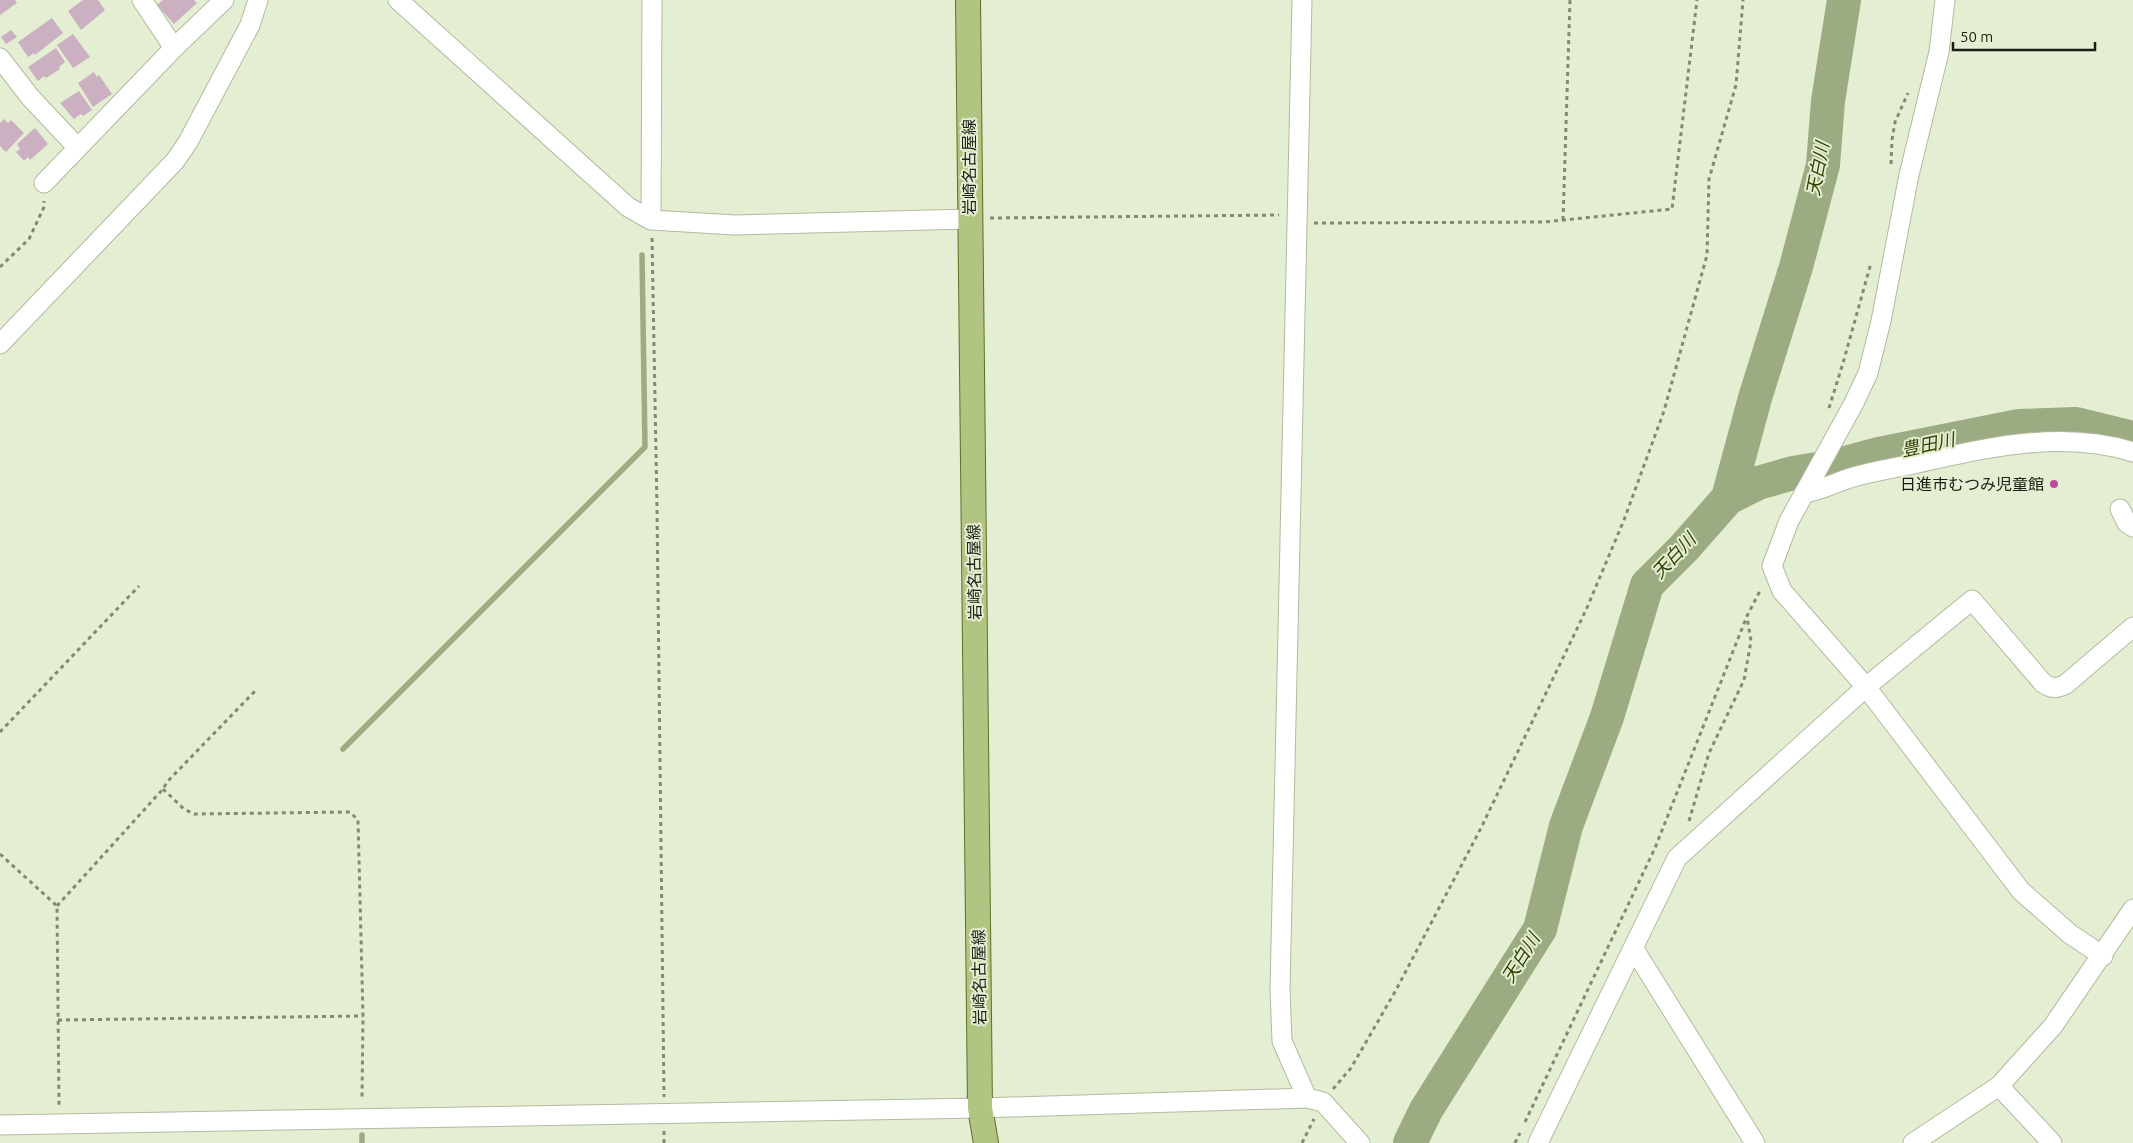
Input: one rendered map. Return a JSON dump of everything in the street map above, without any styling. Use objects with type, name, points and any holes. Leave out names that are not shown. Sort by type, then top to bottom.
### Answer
[{"type":"main road","name":"岩崎名古屋線","points":[[968,0],[980,1108],[986,1143]]},
{"type":"street","points":[[142,0],[174,48]]},
{"type":"street","points":[[44,183],[174,48],[224,0]]},
{"type":"street","points":[[0,344],[174,161],[188,142],[250,25],[258,0]]},
{"type":"street","points":[[398,0],[628,207],[651,220],[735,225],[970,219]]},
{"type":"street","points":[[651,220],[652,0]]},
{"type":"street","points":[[1302,0],[1280,990],[1282,1041],[1320,1103],[1360,1143]]},
{"type":"street","points":[[1944,0],[1939,52],[1909,175],[1881,321],[1868,374],[1789,521],[1772,566],[1782,591],[1866,687],[2021,891],[2070,934],[2103,956]]},
{"type":"street","points":[[0,58],[30,97],[77,147]]},
{"type":"street","points":[[1806,490],[1818,491],[1847,479],[2007,444],[2046,441],[2087,442],[2133,452]]},
{"type":"street","points":[[2120,509],[2127,523],[2133,527]]},
{"type":"street","points":[[1538,1143],[1677,858],[1866,687],[1972,600],[2043,683],[2050,688],[2066,684],[2133,626]]},
{"type":"street","points":[[1913,1143],[2000,1086],[2053,1026],[2103,956],[2133,909]]},
{"type":"street","points":[[1634,949],[1755,1143]]},
{"type":"street","points":[[2000,1086],[2052,1143]]},
{"type":"street","points":[[0,1125],[1320,1103]]},
{"type":"path","points":[[1563,220],[1570,0]]},
{"type":"path","points":[[970,219],[1275,214],[1319,224],[1563,220],[1672,209],[1698,0]]},
{"type":"path","points":[[1302,1143],[1320,1103],[1351,1068],[1396,990],[1477,836],[1586,610],[1624,520],[1664,411],[1707,255],[1709,179],[1736,85],[1743,0]]},
{"type":"path","points":[[1891,166],[1895,122],[1910,85]]},
{"type":"path","points":[[0,267],[29,239],[44,207],[44,183]]},
{"type":"path","points":[[651,220],[657,507],[664,1113]]},
{"type":"path","points":[[1828,409],[1872,261]]},
{"type":"path","points":[[1515,1143],[1655,848],[1747,616],[1772,566]]},
{"type":"path","points":[[0,732],[139,586]]},
{"type":"path","points":[[1690,847],[1689,822],[1708,753],[1744,680],[1751,641],[1747,616]]},
{"type":"path","points":[[59,1124],[57,906],[163,790],[167,782],[257,689]]},
{"type":"path","points":[[163,790],[184,809],[194,814],[350,812],[356,816],[358,820],[363,1016],[362,1118]]},
{"type":"path","points":[[0,854],[57,906]]},
{"type":"path","points":[[58,1020],[363,1016]]},
{"type":"building","points":[[0,0],[15,0],[17,3],[0,15]]},
{"type":"building","points":[[83,0],[98,0],[105,10],[81,30],[68,11]]},
{"type":"building","points":[[163,0],[194,0],[197,3],[174,24],[157,5]]},
{"type":"building","points":[[52,18],[63,33],[35,55],[34,53],[28,57],[18,42]]},
{"type":"building","points":[[11,30],[17,37],[6,44],[1,37]]},
{"type":"building","points":[[73,34],[90,57],[73,68],[57,45]]},
{"type":"building","points":[[56,48],[65,62],[59,67],[60,69],[46,78],[44,76],[38,81],[28,67]]},
{"type":"building","points":[[94,72],[97,77],[99,75],[112,94],[93,107],[78,83]]},
{"type":"building","points":[[79,91],[92,110],[74,119],[60,103]]},
{"type":"building","points":[[4,119],[8,123],[11,120],[24,133],[6,152],[0,146],[0,123]]},
{"type":"building","points":[[35,128],[48,144],[30,160],[28,157],[24,161],[16,152],[20,149],[17,144]]},
{"type":"waterway","name":"天白川","points":[[1410,1143],[1426,1110],[1540,929],[1566,826],[1607,717],[1647,585],[1684,548],[1728,498],[1755,398],[1796,267],[1823,165],[1828,101],[1844,0]]},
{"type":"waterway","points":[[343,749],[645,447],[642,255]]},
{"type":"waterway","name":"豊田川","points":[[1728,498],[1758,483],[1793,473],[1835,466],[1879,454],[2019,426],[2076,424],[2133,438]]},
{"type":"waterway","points":[[362,1135],[362,1143]]},
{"type":"place","name":"日進市むつみ児童館","points":[[2054,484]]}]
